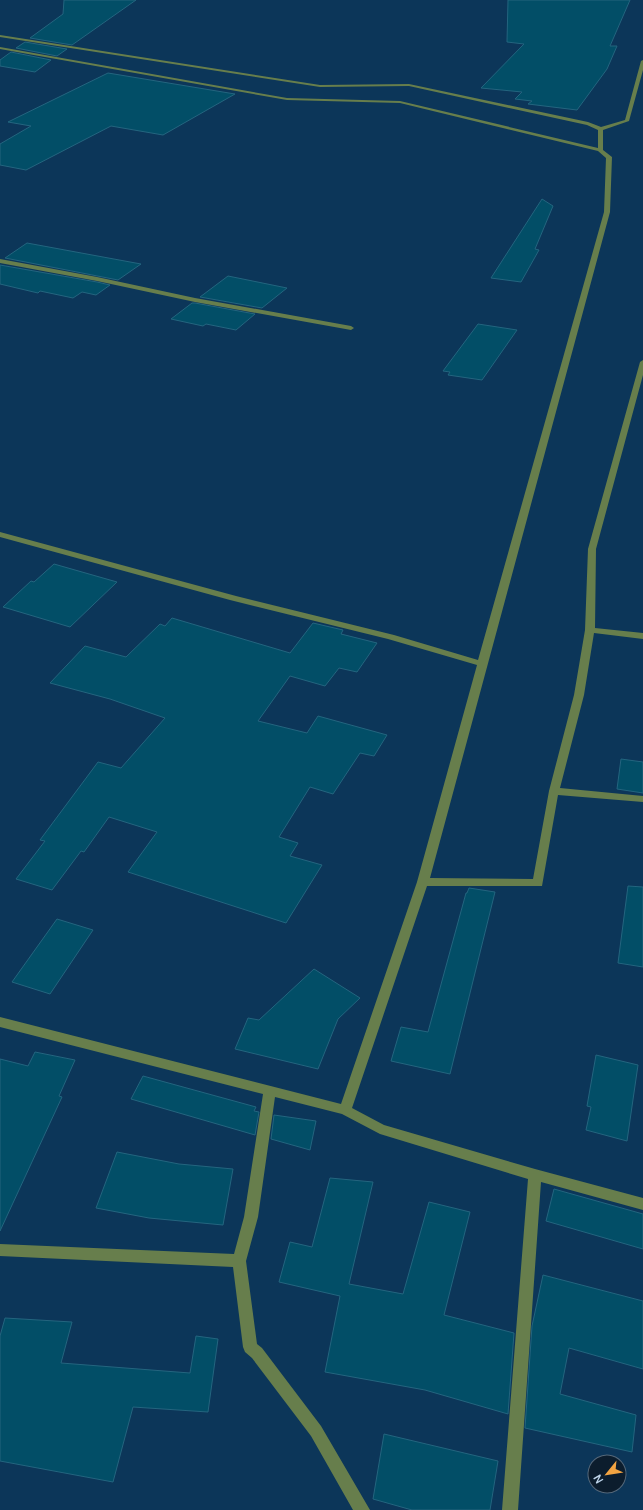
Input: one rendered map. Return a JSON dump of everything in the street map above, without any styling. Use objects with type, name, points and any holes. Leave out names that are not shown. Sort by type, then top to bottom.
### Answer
[{"type":"street","points":[[0,36],[320,86],[409,86],[588,124],[601,129],[628,121],[643,61]]},
{"type":"street","points":[[0,48],[287,99],[400,102],[600,150],[609,157],[607,212],[423,882],[345,1110]]},
{"type":"street","points":[[600,150],[601,129]]},
{"type":"street","points":[[0,261],[195,300],[351,328]]},
{"type":"street","points":[[423,882],[538,883],[554,791],[579,695],[590,630],[592,549],[643,362]]},
{"type":"street","points":[[0,534],[233,598],[391,637],[482,664]]},
{"type":"street","points":[[590,630],[643,636]]},
{"type":"street","points":[[554,791],[643,799]]},
{"type":"street","points":[[0,1022],[345,1110],[380,1129],[535,1175],[643,1204]]},
{"type":"street","points":[[270,1091],[251,1216],[240,1261],[250,1347],[257,1353],[316,1431],[362,1510]]},
{"type":"street","points":[[510,1510],[535,1175]]},
{"type":"street","points":[[0,1250],[240,1261]]},
{"type":"building","points":[[64,0],[136,0],[72,45],[30,38],[63,14]]},
{"type":"building","points":[[508,0],[630,0],[610,46],[617,46],[607,69],[577,110],[528,104],[532,101],[515,99],[522,92],[481,88],[524,44],[507,42]]},
{"type":"building","points":[[25,42],[67,49],[57,56],[16,48]]},
{"type":"building","points":[[11,52],[51,60],[35,72],[0,66],[0,60]]},
{"type":"building","points":[[108,73],[235,94],[163,135],[111,126],[26,170],[0,165],[0,144],[31,126],[8,122]]},
{"type":"building","points":[[542,199],[553,206],[535,249],[539,250],[521,282],[491,278]]},
{"type":"building","points":[[27,243],[141,264],[118,280],[5,258]]},
{"type":"building","points":[[0,265],[110,285],[96,295],[82,292],[73,298],[40,291],[38,293],[0,284]]},
{"type":"building","points":[[228,276],[287,288],[262,308],[200,297]]},
{"type":"building","points":[[192,303],[255,314],[236,330],[206,324],[203,326],[171,319]]},
{"type":"building","points":[[478,324],[517,330],[482,380],[448,375],[450,372],[443,371]]},
{"type":"building","points":[[54,564],[117,582],[70,627],[3,607],[31,581],[34,582]]},
{"type":"building","points":[[172,618],[290,653],[313,623],[343,630],[341,634],[377,643],[357,672],[339,668],[325,686],[290,676],[258,721],[307,733],[318,716],[387,735],[374,756],[360,753],[333,794],[310,787],[279,837],[298,843],[290,856],[322,865],[286,923],[128,872],[157,832],[109,817],[84,852],[81,851],[52,890],[16,879],[45,841],[40,840],[98,762],[121,768],[165,718],[110,699],[50,683],[85,646],[126,657],[160,624],[165,626]]},
{"type":"building","points":[[621,759],[643,762],[643,793],[617,789]]},
{"type":"building","points":[[628,886],[643,887],[643,967],[618,963]]},
{"type":"building","points":[[469,888],[495,892],[450,1074],[391,1061],[401,1027],[428,1032],[466,893]]},
{"type":"building","points":[[57,919],[93,930],[50,994],[12,982]]},
{"type":"building","points":[[314,969],[360,998],[338,1019],[318,1069],[235,1049],[248,1018],[259,1020]]},
{"type":"building","points":[[35,1052],[75,1060],[59,1096],[62,1097],[0,1231],[0,1059],[28,1066]]},
{"type":"building","points":[[596,1055],[638,1065],[627,1141],[586,1130],[591,1107],[587,1106]]},
{"type":"building","points":[[143,1076],[256,1107],[254,1111],[259,1112],[255,1135],[131,1099]]},
{"type":"building","points":[[274,1115],[316,1121],[310,1150],[271,1139]]},
{"type":"building","points":[[117,1152],[179,1164],[233,1169],[223,1225],[149,1218],[96,1208]]},
{"type":"building","points":[[330,1178],[373,1182],[349,1284],[403,1294],[429,1202],[470,1212],[444,1315],[514,1333],[508,1414],[425,1390],[325,1372],[340,1296],[279,1282],[290,1242],[312,1247]]},
{"type":"building","points":[[554,1189],[643,1214],[643,1249],[546,1221]]},
{"type":"building","points":[[543,1275],[643,1301],[643,1369],[569,1348],[560,1394],[636,1415],[632,1452],[525,1428],[532,1326]]},
{"type":"building","points":[[5,1318],[72,1322],[61,1363],[190,1373],[196,1336],[218,1339],[208,1412],[133,1407],[113,1482],[0,1461],[0,1336]]},
{"type":"building","points":[[384,1434],[498,1461],[490,1510],[412,1510],[373,1499]]}]
